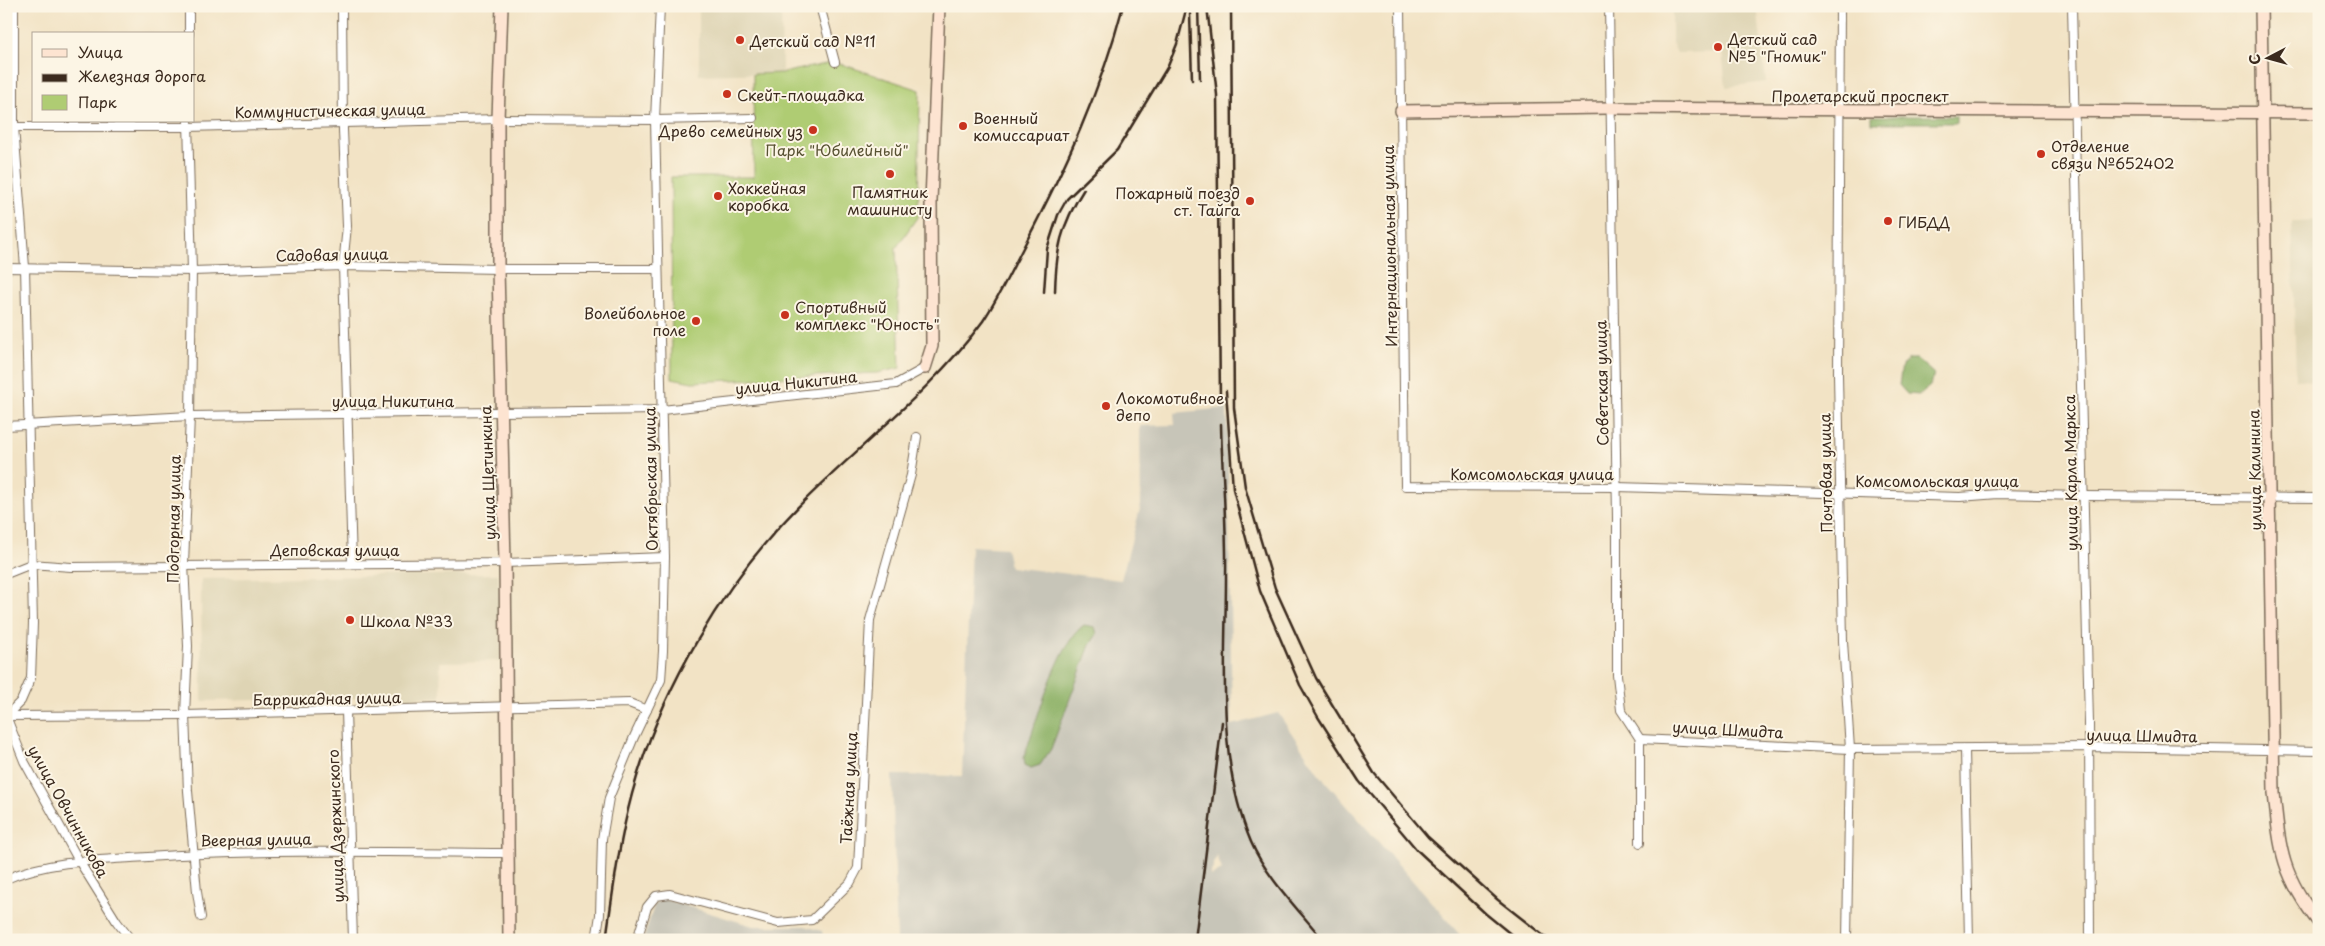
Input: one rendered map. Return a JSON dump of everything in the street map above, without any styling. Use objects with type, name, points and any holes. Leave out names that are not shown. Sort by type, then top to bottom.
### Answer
[{"type":"street","points":[[6,716],[21,701],[31,678],[34,624],[25,267],[10,127],[14,6]]},
{"type":"street","points":[[189,6],[189,32]]},
{"type":"street","points":[[342,6],[343,122],[347,226],[342,266],[352,563]]},
{"type":"street","name":"улица Щетинкина","points":[[502,6],[498,119],[498,269],[505,563],[509,940]]},
{"type":"street","name":"Октябрьская улица","points":[[596,940],[600,915],[602,839],[609,798],[661,680],[665,557],[655,120],[660,6]]},
{"type":"street","points":[[820,6],[835,62]]},
{"type":"street","points":[[925,368],[932,346],[931,201],[939,6]]},
{"type":"street","name":"Интернациональная улица","points":[[1400,6],[1405,486]]},
{"type":"street","name":"Советская улица","points":[[1609,6],[1609,108],[1617,487],[1617,675],[1621,710],[1640,739]]},
{"type":"street","name":"Почтовая улица","points":[[1840,6],[1839,493],[1843,641],[1850,748],[1847,940]]},
{"type":"street","name":"улица Карла Маркса","points":[[2072,6],[2085,496],[2090,940]]},
{"type":"street","name":"улица Калинина","points":[[2261,6],[2274,793],[2283,858],[2297,893],[2319,923]]},
{"type":"street","name":"Пролетарский проспект","points":[[1401,111],[1609,108],[2319,113]]},
{"type":"street","name":"Коммунистическая улица","points":[[10,127],[498,119],[655,120],[753,118]]},
{"type":"street","name":"Подгорная улица","points":[[188,124],[192,271],[190,416],[184,564],[188,646],[185,715],[188,791],[201,917]]},
{"type":"street","name":"Садовая улица","points":[[6,268],[192,271],[342,266],[498,269],[658,268]]},
{"type":"street","name":"улица Никитина","points":[[6,426],[190,416],[662,410],[896,384],[925,368]]},
{"type":"street","name":"Таёжная улица","points":[[637,940],[647,907],[656,896],[670,894],[778,923],[812,920],[850,883],[858,868],[870,620],[911,476],[918,437]]},
{"type":"street","name":"Комсомольская улица","points":[[1405,486],[1617,487],[1960,497],[1998,494],[2319,498]]},
{"type":"street","name":"Деповская улица","points":[[6,574],[31,564],[71,567],[184,564],[505,563],[665,557]]},
{"type":"street","name":"Баррикадная улица","points":[[6,716],[185,715],[507,708],[629,703],[647,710]]},
{"type":"street","name":"улица Дзержинского","points":[[346,711],[353,940]]},
{"type":"street","name":"улица Овчинникова","points":[[6,716],[24,761],[79,861],[130,940]]},
{"type":"street","points":[[1640,739],[1640,843]]},
{"type":"street","name":"улица Шмидта","points":[[1640,739],[1850,748],[2089,747],[2319,751]]},
{"type":"street","points":[[1966,749],[1969,940]]},
{"type":"street","name":"Веерная улица","points":[[6,879],[24,872],[79,861],[194,854],[350,852],[509,853]]},
{"type":"shaded area","name":"Детский сад №11","points":[[699,6],[781,6],[782,73],[699,75]]},
{"type":"shaded area","name":"Детский сад №5 \"Гномик\"","points":[[1672,6],[1757,6],[1766,82],[1726,87],[1722,52],[1677,53],[1672,43]]},
{"type":"shaded area","points":[[2319,221],[2319,382],[2296,379],[2292,222]]},
{"type":"shaded area","points":[[1227,408],[1232,725],[1278,713],[1319,774],[1460,935],[1460,940],[897,940],[892,775],[962,776],[971,546],[1006,548],[1010,567],[1121,580],[1141,505],[1140,426],[1175,425],[1174,413]],"holes":[[[1217,856],[1222,870],[1210,875]]]},
{"type":"shaded area","name":"Школа №33","points":[[498,574],[501,661],[440,662],[441,697],[202,701],[201,579]]},
{"type":"shaded area","points":[[663,899],[753,926],[805,926],[822,931],[824,940],[643,940],[655,903]]},
{"type":"green space","name":"Парк \"Юбилейный\"","points":[[835,62],[920,90],[918,216],[896,248],[900,368],[877,373],[692,382],[672,378],[671,177],[754,177],[753,74],[782,73]]},
{"type":"green space","points":[[1872,116],[1956,116],[1956,123],[1872,123]]},
{"type":"green space","points":[[1909,359],[1917,359],[1934,374],[1930,386],[1919,395],[1907,394],[1899,385],[1902,365]]},
{"type":"green space","points":[[1084,625],[1095,627],[1097,634],[1090,645],[1051,749],[1040,765],[1031,768],[1025,765],[1024,758],[1048,686],[1065,649],[1074,635]]},
{"type":"railway","points":[[606,940],[620,848],[632,794],[659,716],[697,640],[744,569],[770,537],[821,484],[918,395],[963,347],[983,321],[1040,215],[1081,128],[1104,68],[1123,6]]},
{"type":"railway","points":[[1044,292],[1047,249],[1058,215],[1067,199],[1117,150],[1168,66],[1177,44],[1187,6]]},
{"type":"railway","points":[[1198,6],[1200,79]]},
{"type":"railway","points":[[1207,6],[1217,95],[1220,401]]},
{"type":"railway","points":[[1231,6],[1234,408],[1245,487],[1275,588],[1316,678],[1374,773],[1428,837],[1498,900],[1549,940]]},
{"type":"railway","points":[[1190,14],[1192,80]]},
{"type":"railway","points":[[1055,292],[1061,238],[1070,214],[1084,189]]},
{"type":"railway","points":[[1226,391],[1233,489],[1260,591],[1300,685],[1359,781],[1417,850],[1486,914],[1518,940]]},
{"type":"railway","points":[[1221,424],[1226,557],[1225,711],[1232,778],[1240,810],[1257,855],[1274,880],[1323,940]]},
{"type":"railway","points":[[1195,940],[1222,722]]},
{"type":"place","name":"Детский сад №11","points":[[740,40]]},
{"type":"place","name":"Детский сад №5 \"Гномик\"","points":[[1718,47]]},
{"type":"place","name":"Скейт-площадка","points":[[727,94]]},
{"type":"place","name":"Военный комиссариат","points":[[963,126]]},
{"type":"place","name":"Древо семейных уз","points":[[813,130]]},
{"type":"place","name":"Отделение связи №652402","points":[[2041,154]]},
{"type":"place","name":"Памятник машинисту","points":[[890,174]]},
{"type":"place","name":"Хоккейная коробка","points":[[718,196]]},
{"type":"place","name":"Пожарный поезд ст. Тайга","points":[[1250,201]]},
{"type":"place","name":"ГИБДД","points":[[1888,221]]},
{"type":"place","name":"Спортивный комплекс \"Юность\"","points":[[785,315]]},
{"type":"place","name":"Волейбольное поле","points":[[696,321]]},
{"type":"place","name":"Локомотивное депо","points":[[1106,406]]},
{"type":"place","name":"Школа №33","points":[[350,620]]}]
